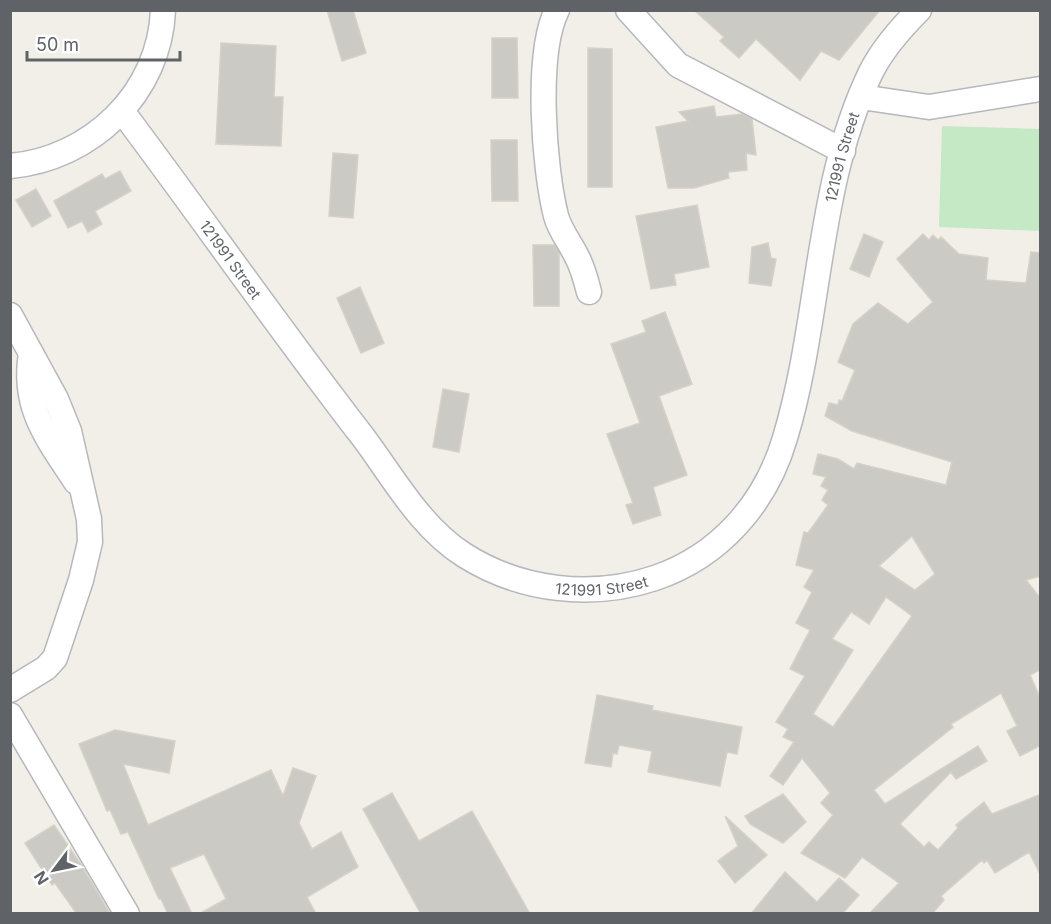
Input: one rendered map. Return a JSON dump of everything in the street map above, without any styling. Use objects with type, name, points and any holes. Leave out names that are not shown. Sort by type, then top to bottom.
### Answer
[{"type":"street","points":[[10,165],[53,157],[79,146],[102,130],[122,111],[149,69],[158,46],[163,10]]},
{"type":"street","points":[[557,10],[545,51],[543,105],[558,221],[580,262],[589,292]]},
{"type":"street","points":[[628,10],[678,65],[843,151]]},
{"type":"street","name":"121991 Street","points":[[122,111],[327,392],[414,507],[435,531],[462,553],[491,570],[555,588],[591,590],[636,584],[663,575],[716,546],[749,512],[775,467],[785,438],[843,151],[872,69],[895,37],[919,10]]},
{"type":"street","points":[[861,97],[914,107],[935,107],[1041,88]]},
{"type":"street","points":[[10,315],[31,354],[28,380],[36,415],[56,453],[84,494],[90,528],[89,555],[60,646],[46,668],[10,690]]},
{"type":"street","points":[[10,715],[127,914]]},
{"type":"green space","points":[[942,126],[1040,129],[1040,231],[939,227]]},
{"type":"building","points":[[327,10],[353,10],[366,53],[342,61]]},
{"type":"building","points":[[694,10],[880,10],[839,60],[821,51],[800,80],[756,39],[739,58],[720,41],[724,37]]},
{"type":"building","points":[[492,38],[517,38],[518,98],[492,98]]},
{"type":"building","points":[[221,43],[276,46],[274,97],[283,97],[281,146],[216,144]]},
{"type":"building","points":[[588,48],[612,49],[612,187],[588,187]]},
{"type":"building","points":[[714,106],[716,117],[742,114],[752,119],[756,155],[746,153],[747,170],[728,172],[729,178],[694,188],[668,188],[656,127],[688,121],[679,112]]},
{"type":"building","points":[[491,140],[517,140],[518,201],[492,201]]},
{"type":"building","points":[[333,153],[358,155],[353,218],[329,216]]},
{"type":"building","points":[[120,171],[131,191],[95,211],[102,224],[88,232],[82,221],[68,228],[54,201],[102,174],[105,179]]},
{"type":"building","points":[[36,189],[51,216],[32,227],[16,200]]},
{"type":"building","points":[[697,205],[709,267],[674,274],[676,285],[651,289],[636,216]]},
{"type":"building","points":[[864,234],[883,242],[869,277],[850,269]]},
{"type":"building","points":[[923,234],[929,240],[933,235],[938,240],[941,237],[959,254],[988,258],[986,280],[1026,283],[1031,252],[1041,253],[1041,576],[1026,580],[1041,599],[1041,669],[1030,675],[1041,700],[1041,745],[1020,756],[1007,731],[1017,726],[1001,693],[951,724],[953,727],[874,790],[885,804],[978,746],[987,761],[956,779],[951,772],[900,824],[924,847],[929,842],[938,850],[958,828],[956,825],[984,802],[992,814],[1041,794],[1041,876],[1029,852],[995,873],[987,860],[984,863],[982,860],[941,896],[944,900],[932,914],[869,914],[899,883],[862,857],[845,878],[801,853],[833,815],[821,803],[830,793],[802,758],[783,785],[770,776],[794,742],[783,737],[788,729],[776,722],[805,676],[790,669],[810,630],[796,623],[812,592],[804,587],[814,570],[796,565],[804,532],[808,533],[828,505],[822,500],[828,490],[821,486],[826,477],[813,474],[818,454],[838,459],[854,469],[857,463],[946,485],[952,462],[852,431],[825,416],[829,403],[838,405],[839,400],[842,401],[855,370],[838,362],[853,324],[878,303],[908,324],[933,302],[897,259]],"holes":[[[912,536],[935,574],[915,590],[879,566]],[[886,597],[912,616],[833,727],[813,714],[853,650],[832,639],[851,612],[869,624]]]},
{"type":"building","points":[[768,243],[771,258],[776,259],[771,286],[749,283],[752,247]]},
{"type":"building","points":[[533,245],[554,245],[559,253],[559,306],[534,306]]},
{"type":"building","points":[[360,287],[384,343],[361,353],[337,298]]},
{"type":"building","points":[[665,312],[692,384],[659,396],[687,475],[653,487],[661,515],[633,524],[626,505],[633,503],[607,434],[640,423],[611,344],[646,332],[642,321]]},
{"type":"building","points":[[443,389],[469,394],[459,452],[433,447]]},
{"type":"building","points":[[597,695],[653,706],[652,710],[742,727],[737,754],[727,752],[720,786],[648,772],[652,751],[619,745],[617,754],[613,753],[611,767],[585,763]]},
{"type":"building","points":[[115,730],[175,741],[169,773],[123,764],[148,825],[271,770],[283,796],[293,768],[316,776],[299,823],[312,849],[341,832],[358,867],[307,897],[316,914],[199,914],[226,899],[204,854],[170,868],[192,914],[168,914],[128,832],[121,834],[110,810],[107,811],[79,744]]},
{"type":"building","points":[[392,793],[419,841],[472,811],[530,914],[421,914],[363,809]]},
{"type":"building","points":[[783,794],[806,822],[783,843],[750,824],[745,816]]},
{"type":"building","points":[[725,816],[767,855],[735,883],[718,861],[738,846]]},
{"type":"building","points":[[54,825],[82,866],[110,914],[77,914],[55,883],[52,885],[25,843]]},
{"type":"building","points":[[785,872],[817,902],[839,878],[859,895],[842,914],[751,914]]}]
